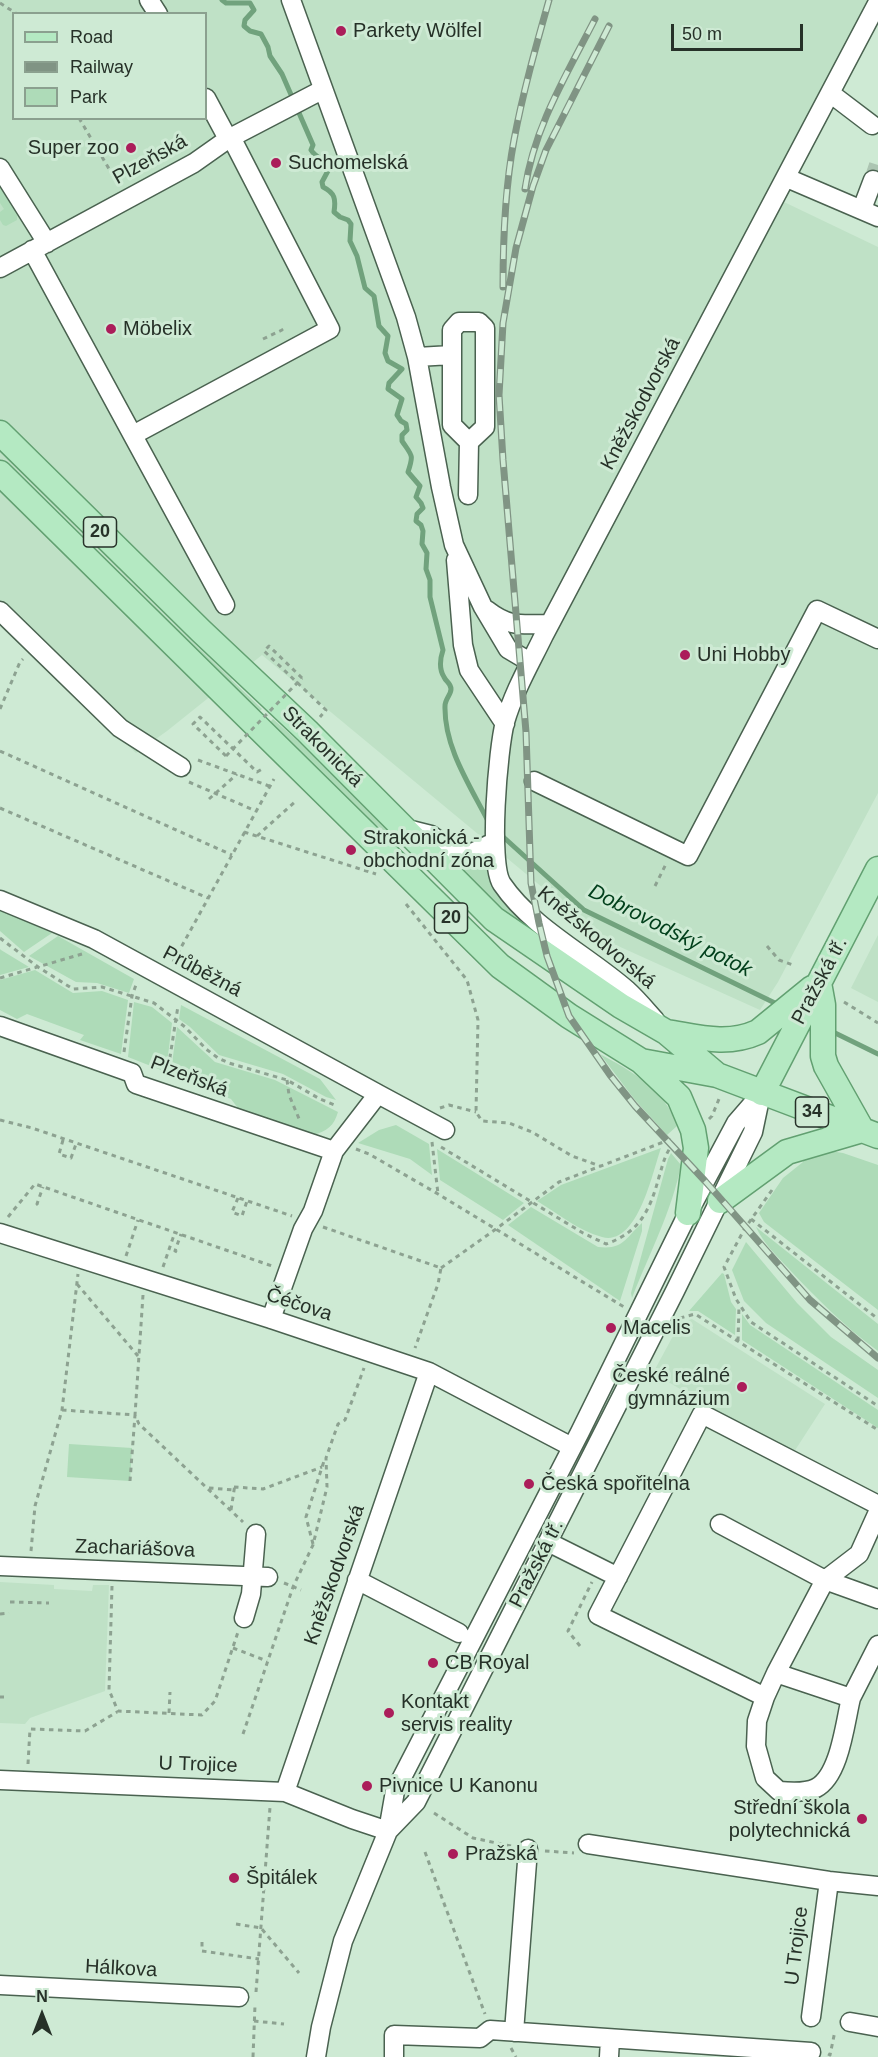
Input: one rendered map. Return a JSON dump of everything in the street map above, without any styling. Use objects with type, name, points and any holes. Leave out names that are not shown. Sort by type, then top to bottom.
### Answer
[{"type":"main road","name":"Strakonická","points":[[0,433],[201,631],[308,731],[495,919],[621,1006],[666,1032]]},
{"type":"main road","name":"Strakonická","points":[[0,473],[500,966],[569,1016],[641,1061]]},
{"type":"main road","name":"Pražská tř.","points":[[762,1093],[785,1023],[820,997],[878,869]]},
{"type":"main road","points":[[720,1200],[787,1152],[870,1133],[826,1066],[820,997]]},
{"type":"main road","points":[[666,1032],[728,1041],[785,1023]]},
{"type":"main road","name":"20","points":[[666,1032],[718,1087]]},
{"type":"main road","name":"20","points":[[641,1061],[718,1087]]},
{"type":"main road","points":[[641,1061],[679,1097],[693,1130],[696,1148],[688,1213]]},
{"type":"main road","points":[[718,1087],[762,1093]]},
{"type":"main road","name":"34","points":[[762,1093],[870,1133]]},
{"type":"street","points":[[291,0],[406,317],[417,357],[454,545],[464,645],[470,670],[505,724]]},
{"type":"street","name":"Kněžskodvorská","points":[[666,1032],[627,990],[539,922],[501,883],[496,870],[494,841],[498,795],[497,777],[505,724],[513,699],[550,624],[878,2]]},
{"type":"street","name":"Plzeňská","points":[[1,264],[40,246],[194,163],[230,138],[322,90]]},
{"type":"street","points":[[830,93],[872,125]]},
{"type":"street","points":[[133,435],[330,329],[230,138],[207,100]]},
{"type":"street","points":[[0,168],[133,435],[225,605]]},
{"type":"street","points":[[787,178],[870,213],[873,180]]},
{"type":"street","points":[[468,495],[469,442],[452,425],[452,330],[459,322],[479,322],[485,328],[485,428],[469,442]]},
{"type":"street","points":[[417,357],[452,355]]},
{"type":"street","points":[[454,545],[483,607],[508,649],[530,663]]},
{"type":"street","points":[[483,607],[501,621],[516,624],[550,624]]},
{"type":"street","points":[[534,782],[688,856],[817,610],[878,639]]},
{"type":"street","points":[[0,611],[120,728],[181,767]]},
{"type":"street","points":[[403,828],[430,835],[451,850],[460,853],[472,853],[494,841]]},
{"type":"street","name":"Průběžná","points":[[0,900],[94,939],[378,1094],[433,1133]]},
{"type":"street","name":"Plzeňská","points":[[0,1026],[132,1073],[136,1084],[165,1095],[305,1142],[337,1147]]},
{"type":"street","name":"Pražská tř.","points":[[388,1831],[416,1802],[548,1542],[753,1132],[762,1093]]},
{"type":"street","name":"Pražská tř.","points":[[316,2057],[343,1941],[388,1831],[395,1791],[572,1447],[688,1213],[736,1123],[762,1093]]},
{"type":"street","points":[[272,1320],[307,1221],[337,1147],[378,1094]]},
{"type":"street","name":"Čéčova","points":[[1,1233],[429,1372],[572,1447]]},
{"type":"street","name":"Kněžskodvorská","points":[[285,1792],[429,1372]]},
{"type":"street","points":[[765,1697],[598,1615],[702,1414],[878,1505]]},
{"type":"street","points":[[878,1512],[859,1554],[825,1580],[765,1697],[757,1720],[756,1746],[765,1778],[779,1791],[795,1792],[816,1788],[833,1770],[851,1698],[878,1645]]},
{"type":"street","points":[[720,1524],[825,1580],[878,1599]]},
{"type":"street","points":[[244,1617],[251,1594],[260,1577],[256,1534]]},
{"type":"street","points":[[548,1542],[618,1577]]},
{"type":"street","name":"Zachariášova","points":[[0,1566],[260,1577]]},
{"type":"street","points":[[357,1580],[459,1633]]},
{"type":"street","points":[[776,1673],[851,1698]]},
{"type":"street","name":"U Trojice","points":[[0,1780],[285,1792],[388,1831]]},
{"type":"street","points":[[588,1844],[829,1881],[878,1886]]},
{"type":"street","points":[[514,2032],[528,1849]]},
{"type":"street","name":"U Trojice","points":[[811,2017],[829,1881]]},
{"type":"street","name":"Hálkova","points":[[0,1985],[239,1997]]},
{"type":"street","points":[[850,2022],[878,2027]]},
{"type":"street","points":[[394,2057],[394,2035],[480,2038],[490,2030],[610,2048],[765,2053],[811,2052]]},
{"type":"path","points":[[0,3],[14,12]]},
{"type":"path","points":[[81,120],[119,186]]},
{"type":"path","points":[[264,339],[282,330],[280,327]]},
{"type":"path","points":[[264,768],[258,772],[200,717],[193,724],[226,756],[302,678],[269,646],[264,651],[326,711],[320,718]]},
{"type":"path","points":[[0,709],[20,662],[37,648]]},
{"type":"path","points":[[0,751],[232,855]]},
{"type":"path","points":[[256,811],[176,776],[187,756],[270,786]]},
{"type":"path","points":[[209,799],[237,774]]},
{"type":"path","points":[[172,964],[274,778]]},
{"type":"path","points":[[257,836],[296,801]]},
{"type":"path","points":[[0,808],[208,898]]},
{"type":"path","points":[[244,832],[375,873],[381,879]]},
{"type":"path","points":[[655,886],[674,849]]},
{"type":"path","points":[[401,899],[467,980],[478,1020],[476,1112],[482,1121],[509,1123],[572,1156],[600,1166]]},
{"type":"path","points":[[0,938],[38,967],[73,989],[102,987],[154,1003],[218,1058],[287,1080],[337,1106]]},
{"type":"path","points":[[0,978],[86,952],[94,939]]},
{"type":"path","points":[[767,946],[779,960],[793,965]]},
{"type":"path","points":[[122,1069],[132,996],[144,966]]},
{"type":"path","points":[[165,1095],[181,986]]},
{"type":"path","points":[[820,997],[878,1023]]},
{"type":"path","points":[[287,1080],[290,1095],[306,1134],[305,1142]]},
{"type":"path","points":[[712,1116],[718,1087]]},
{"type":"path","points":[[0,1120],[32,1128],[441,1268]]},
{"type":"path","points":[[433,1133],[438,1194]]},
{"type":"path","points":[[409,1366],[438,1284],[441,1268],[496,1229],[531,1202],[559,1182],[679,1137],[665,1155],[650,1208],[623,1239],[606,1244],[531,1202],[433,1133]]},
{"type":"path","points":[[63,1140],[59,1154],[71,1158],[76,1144]]},
{"type":"path","points":[[337,1147],[369,1154],[629,1310]]},
{"type":"path","points":[[1,1233],[9,1216],[35,1184],[288,1272]]},
{"type":"path","points":[[774,1185],[724,1267],[739,1304],[752,1322],[878,1406]]},
{"type":"path","points":[[39,1205],[37,1204],[43,1187]]},
{"type":"path","points":[[238,1198],[232,1212],[242,1216],[247,1201]]},
{"type":"path","points":[[752,1219],[878,1319]]},
{"type":"path","points":[[121,1272],[138,1220]]},
{"type":"path","points":[[130,1481],[138,1356],[151,1281],[175,1232]]},
{"type":"path","points":[[177,1252],[175,1251],[181,1234]]},
{"type":"path","points":[[29,1568],[35,1506],[62,1410],[79,1258]]},
{"type":"path","points":[[77,1283],[138,1356]]},
{"type":"path","points":[[738,1341],[739,1304]]},
{"type":"path","points":[[675,1320],[695,1314],[878,1430]]},
{"type":"path","points":[[314,1545],[306,1517],[322,1467],[339,1424],[345,1420],[370,1352]]},
{"type":"path","points":[[62,1410],[135,1416]]},
{"type":"path","points":[[135,1416],[140,1424],[256,1534]]},
{"type":"path","points":[[243,1734],[293,1587],[314,1545],[327,1487],[326,1458]]},
{"type":"path","points":[[207,1487],[264,1488],[322,1467]]},
{"type":"path","points":[[231,1510],[234,1487]]},
{"type":"path","points":[[580,1646],[568,1631],[592,1581],[583,1576]]},
{"type":"path","points":[[112,1580],[109,1690],[118,1711]]},
{"type":"path","points":[[10,1602],[49,1603]]},
{"type":"path","points":[[0,1614],[9,1613]]},
{"type":"path","points":[[28,1760],[30,1729],[85,1731],[118,1711],[202,1715],[215,1701],[244,1617]]},
{"type":"path","points":[[233,1648],[267,1661]]},
{"type":"path","points":[[169,1713],[170,1692]]},
{"type":"path","points":[[253,2057],[270,1807]]},
{"type":"path","points":[[425,1852],[490,2030]]},
{"type":"path","points":[[236,1924],[261,1928],[299,1973]]},
{"type":"path","points":[[202,1942],[202,1952],[259,1959]]},
{"type":"path","points":[[811,2017],[836,2022],[830,2055],[811,2052]]},
{"type":"path","points":[[254,2021],[284,2024]]},
{"type":"shaded area","points":[[0,0],[878,0],[878,20],[784,202],[878,247],[878,793],[778,982],[760,1010],[607,941],[262,655],[136,753],[0,622]]},
{"type":"shaded area","points":[[878,935],[878,1002],[851,988]]},
{"type":"shaded area","name":"České reálné gymnázium","points":[[692,1319],[825,1404],[792,1455],[653,1373],[680,1323]]},
{"type":"shaded area","points":[[0,1582],[54,1585],[54,1589],[92,1591],[93,1585],[109,1585],[105,1691],[30,1718],[25,1724],[0,1723]]},
{"type":"green space","points":[[0,187],[17,215],[17,220],[6,226],[0,220],[0,212],[4,209],[0,203]]},
{"type":"green space","points":[[0,459],[262,709],[257,713],[0,467]]},
{"type":"green space","points":[[273,719],[400,843],[363,815],[268,724]]},
{"type":"green space","points":[[430,844],[487,854],[491,870],[634,1005],[533,940]]},
{"type":"green space","points":[[0,910],[52,933],[24,952],[0,931]]},
{"type":"green space","points":[[58,936],[134,979],[129,993],[97,983],[76,982],[29,956]]},
{"type":"green space","points":[[1,950],[29,967],[0,975]]},
{"type":"green space","points":[[35,970],[73,993],[102,991],[128,1000],[121,1054],[80,1040],[84,1035],[27,1014],[17,1019],[0,1010],[0,980]]},
{"type":"green space","points":[[134,1002],[152,1007],[172,1023],[166,1072],[128,1057]]},
{"type":"green space","points":[[181,1005],[320,1079],[336,1100],[283,1074],[219,1055],[179,1019]]},
{"type":"green space","points":[[177,1027],[215,1062],[275,1080],[338,1112],[334,1121],[326,1130],[313,1135],[244,1116],[231,1099],[170,1078]]},
{"type":"green space","points":[[600,1054],[624,1067],[656,1092],[672,1113],[677,1126],[667,1135],[635,1100]]},
{"type":"green space","points":[[396,1125],[429,1144],[432,1175],[410,1159],[358,1143],[379,1130]]},
{"type":"green space","points":[[661,1148],[642,1205],[625,1230],[615,1237],[602,1237],[585,1231],[537,1201],[561,1185]]},
{"type":"green space","points":[[437,1149],[524,1203],[503,1220],[440,1180]]},
{"type":"green space","points":[[824,1150],[843,1153],[878,1165],[878,1310],[764,1222],[759,1213],[783,1178],[803,1162],[803,1155]]},
{"type":"green space","points":[[671,1153],[681,1165],[677,1182],[666,1216],[632,1298],[631,1293]]},
{"type":"green space","points":[[531,1207],[598,1247],[619,1245],[642,1223],[642,1231],[620,1301],[508,1225]]},
{"type":"green space","points":[[756,1227],[878,1324],[878,1351],[842,1322],[809,1290],[770,1249]]},
{"type":"green space","points":[[746,1242],[797,1303],[831,1337],[878,1370],[878,1398],[766,1323],[744,1301],[732,1270]]},
{"type":"green space","points":[[722,1273],[731,1302],[736,1309],[735,1335],[698,1311],[689,1311]]},
{"type":"green space","points":[[742,1314],[750,1325],[878,1410],[878,1428],[742,1340]]},
{"type":"green space","points":[[69,1444],[132,1448],[130,1481],[67,1477]]},
{"type":"waterway","name":"Dobrovodský potok","points":[[222,0],[226,3],[250,3],[254,10],[245,20],[244,26],[250,31],[261,34],[270,56],[282,74],[313,145],[311,150],[330,167],[322,182],[323,187],[334,197],[334,212],[351,224],[350,241],[357,256],[365,288],[374,296],[379,326],[388,336],[385,353],[388,361],[402,369],[389,383],[388,389],[402,399],[397,415],[406,424],[407,430],[402,435],[402,441],[411,455],[408,472],[420,486],[416,497],[423,508],[417,514],[416,521],[421,525],[422,544],[427,553],[426,569],[430,580],[430,597],[443,650],[441,671],[451,687],[445,704],[446,722],[460,767],[489,823]]},
{"type":"waterway","name":"Dobrovodský potok","points":[[500,834],[584,910],[781,1006]]},
{"type":"waterway","name":"Dobrovodský potok","points":[[829,1030],[878,1054]]},
{"type":"tunnel","points":[[873,180],[878,165]]},
{"type":"railway","points":[[503,287],[508,176],[526,87],[549,0]]},
{"type":"railway","points":[[525,189],[529,166],[544,122],[595,19]]},
{"type":"railway","points":[[609,26],[546,150],[533,186],[516,248],[503,323],[499,395],[526,732],[531,883],[539,923],[547,956],[569,1016],[610,1075],[635,1106],[810,1300],[878,1358]]},
{"type":"place","name":"Parkety Wölfel","points":[[341,31]]},
{"type":"place","name":"Super zoo","points":[[131,148]]},
{"type":"place","name":"Suchomelská","points":[[276,163]]},
{"type":"place","name":"Möbelix","points":[[111,329]]},
{"type":"place","name":"Uni Hobby","points":[[685,655]]},
{"type":"place","name":"Strakonická - obchodní zóna","points":[[351,850]]},
{"type":"place","name":"Macelis","points":[[611,1328]]},
{"type":"place","name":"České reálné gymnázium","points":[[742,1387]]},
{"type":"place","name":"Česká spořitelna","points":[[529,1484]]},
{"type":"place","name":"CB Royal","points":[[433,1663]]},
{"type":"place","name":"Kontakt servis reality","points":[[389,1713]]},
{"type":"place","name":"Pivnice U Kanonu","points":[[367,1786]]},
{"type":"place","name":"Střední škola polytechnická","points":[[862,1819]]},
{"type":"place","name":"Pražská","points":[[453,1854]]},
{"type":"place","name":"Špitálek","points":[[234,1878]]}]
